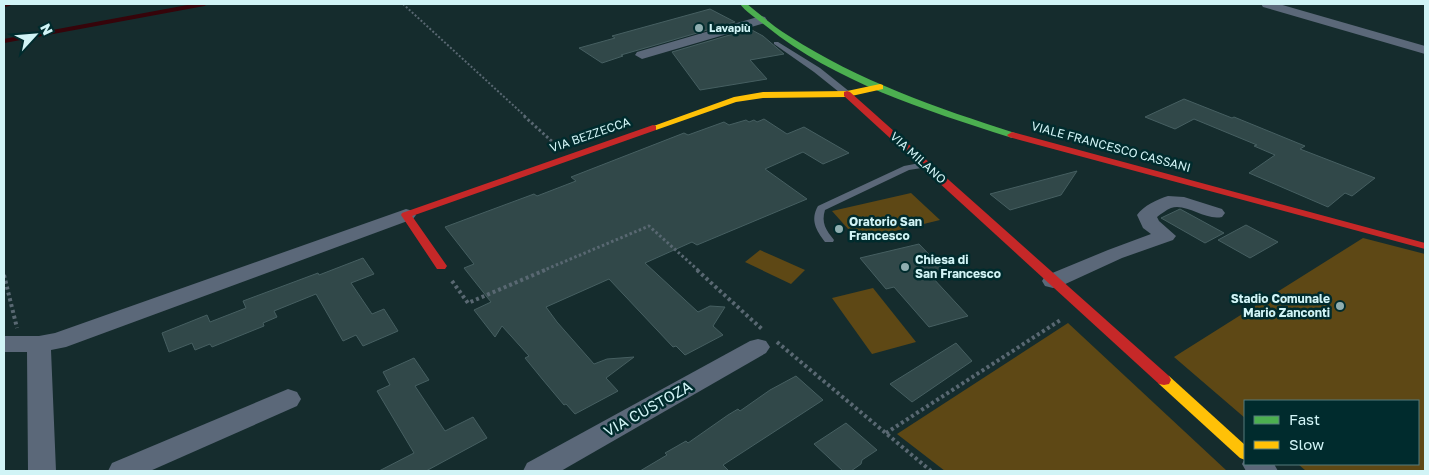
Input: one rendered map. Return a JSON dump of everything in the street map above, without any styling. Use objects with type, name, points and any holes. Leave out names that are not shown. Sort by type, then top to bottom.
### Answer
[{"type":"street","points":[[743,4],[761,20]]},
{"type":"street","points":[[1267,4],[1425,50]]},
{"type":"street","points":[[642,55],[761,20]]},
{"type":"street","name":"VIALE FRANCESCO CASSANI","points":[[761,20],[800,46],[880,87],[946,113],[1058,147],[1425,246]]},
{"type":"street","name":"VIA BEZZECCA","points":[[406,215],[572,155],[734,100],[763,95],[847,94],[880,87]]},
{"type":"street","name":"VIA MILANO","points":[[847,94],[1244,453]]},
{"type":"street","points":[[1053,281],[1115,254],[1166,236],[1150,224],[1147,215],[1168,202],[1184,203],[1215,213]]},
{"type":"street","points":[[42,471],[22,344],[58,341],[406,215],[441,266]]},
{"type":"street","name":"VIA CUSTOZA","points":[[537,471],[765,339]]},
{"type":"street","points":[[122,471],[288,399]]},
{"type":"lane","name":"VIA MILANO","points":[[776,43],[818,70],[847,94]]},
{"type":"lane","points":[[829,240],[821,230],[818,216],[821,208],[908,168],[925,164]]},
{"type":"path","points":[[403,4],[557,147],[572,155]]},
{"type":"path","points":[[441,266],[468,303],[649,226],[765,339],[886,432],[932,471]]},
{"type":"path","points":[[4,275],[22,344]]},
{"type":"path","points":[[886,432],[1057,320],[1086,311]]},
{"type":"shaded area","points":[[911,193],[940,220],[858,240],[832,211]]},
{"type":"shaded area","name":"Stadio Comunale Mario Zanconti","points":[[1363,238],[1425,254],[1425,471],[1306,471],[1299,465],[1419,465],[1419,400],[1244,400],[1244,417],[1174,357]]},
{"type":"shaded area","points":[[760,250],[805,270],[791,284],[745,262]]},
{"type":"shaded area","points":[[873,288],[916,342],[872,354],[832,298]]},
{"type":"shaded area","points":[[1068,323],[1227,471],[945,471],[897,434]]},
{"type":"building","points":[[710,9],[735,22],[621,55],[623,56],[602,63],[579,48],[615,38],[612,36]]},
{"type":"building","points":[[750,29],[763,36],[784,54],[750,60],[767,79],[700,90],[672,52]]},
{"type":"building","points":[[1184,99],[1305,146],[1300,149],[1375,178],[1352,196],[1345,193],[1328,207],[1249,173],[1275,155],[1254,146],[1257,145],[1194,119],[1175,129],[1145,117]]},
{"type":"building","points":[[764,119],[787,134],[804,127],[849,153],[823,164],[803,152],[765,169],[807,199],[697,245],[692,242],[645,263],[698,312],[710,306],[725,307],[713,326],[723,335],[685,355],[676,346],[673,347],[609,279],[546,307],[594,364],[607,359],[634,357],[606,378],[618,391],[575,414],[566,404],[564,405],[543,380],[525,358],[529,356],[502,326],[495,337],[474,310],[491,302],[464,268],[474,264],[445,227],[534,194],[537,196],[576,181],[571,177],[684,133],[688,135],[724,122],[729,125],[746,120],[757,122]]},
{"type":"building","points":[[1077,171],[1061,195],[1010,210],[990,194]]},
{"type":"building","points":[[1180,209],[1224,233],[1205,243],[1161,218]]},
{"type":"building","points":[[1246,225],[1278,242],[1250,258],[1218,240]]},
{"type":"building","points":[[919,244],[947,273],[932,277],[968,316],[929,327],[894,287],[886,289],[860,258]]},
{"type":"building","points":[[363,258],[374,274],[351,283],[372,314],[384,309],[398,331],[363,346],[356,335],[343,341],[316,294],[274,311],[277,317],[263,323],[264,326],[212,347],[210,344],[195,350],[192,343],[169,352],[162,333],[207,315],[210,322],[246,308],[243,301]]},
{"type":"building","points":[[956,343],[972,361],[912,402],[890,384]]},
{"type":"building","points":[[414,358],[429,380],[415,386],[445,431],[473,417],[487,438],[426,471],[379,471],[414,453],[377,391],[390,385],[383,372]]},
{"type":"building","points":[[796,376],[823,400],[723,465],[729,471],[640,471],[667,455],[665,453],[686,441],[688,443],[728,415],[738,409],[740,411],[770,390]]},
{"type":"building","points":[[846,423],[877,450],[862,460],[861,464],[851,471],[843,471],[814,444]]},
{"type":"waterway","points":[[4,5],[9,4]]},
{"type":"waterway","points":[[4,41],[204,4]]},
{"type":"traffic: fast","points":[[743,4],[785,37],[811,53],[867,82],[924,106],[1012,135]]},
{"type":"traffic: slow","points":[[653,128],[734,100],[763,95],[847,94],[880,87]]},
{"type":"traffic: slow","points":[[1164,380],[1244,453]]},
{"type":"traffic: jam","points":[[847,94],[1164,380]]},
{"type":"traffic: jam","points":[[441,266],[406,215],[653,128]]},
{"type":"traffic: jam","points":[[1012,135],[1425,246]]},
{"type":"place","name":"Lavapiù","points":[[699,28]]},
{"type":"place","name":"Oratorio San Francesco","points":[[839,229]]},
{"type":"place","name":"Chiesa di San Francesco","points":[[905,267]]},
{"type":"place","name":"Stadio Comunale Mario Zanconti","points":[[1340,306]]}]
